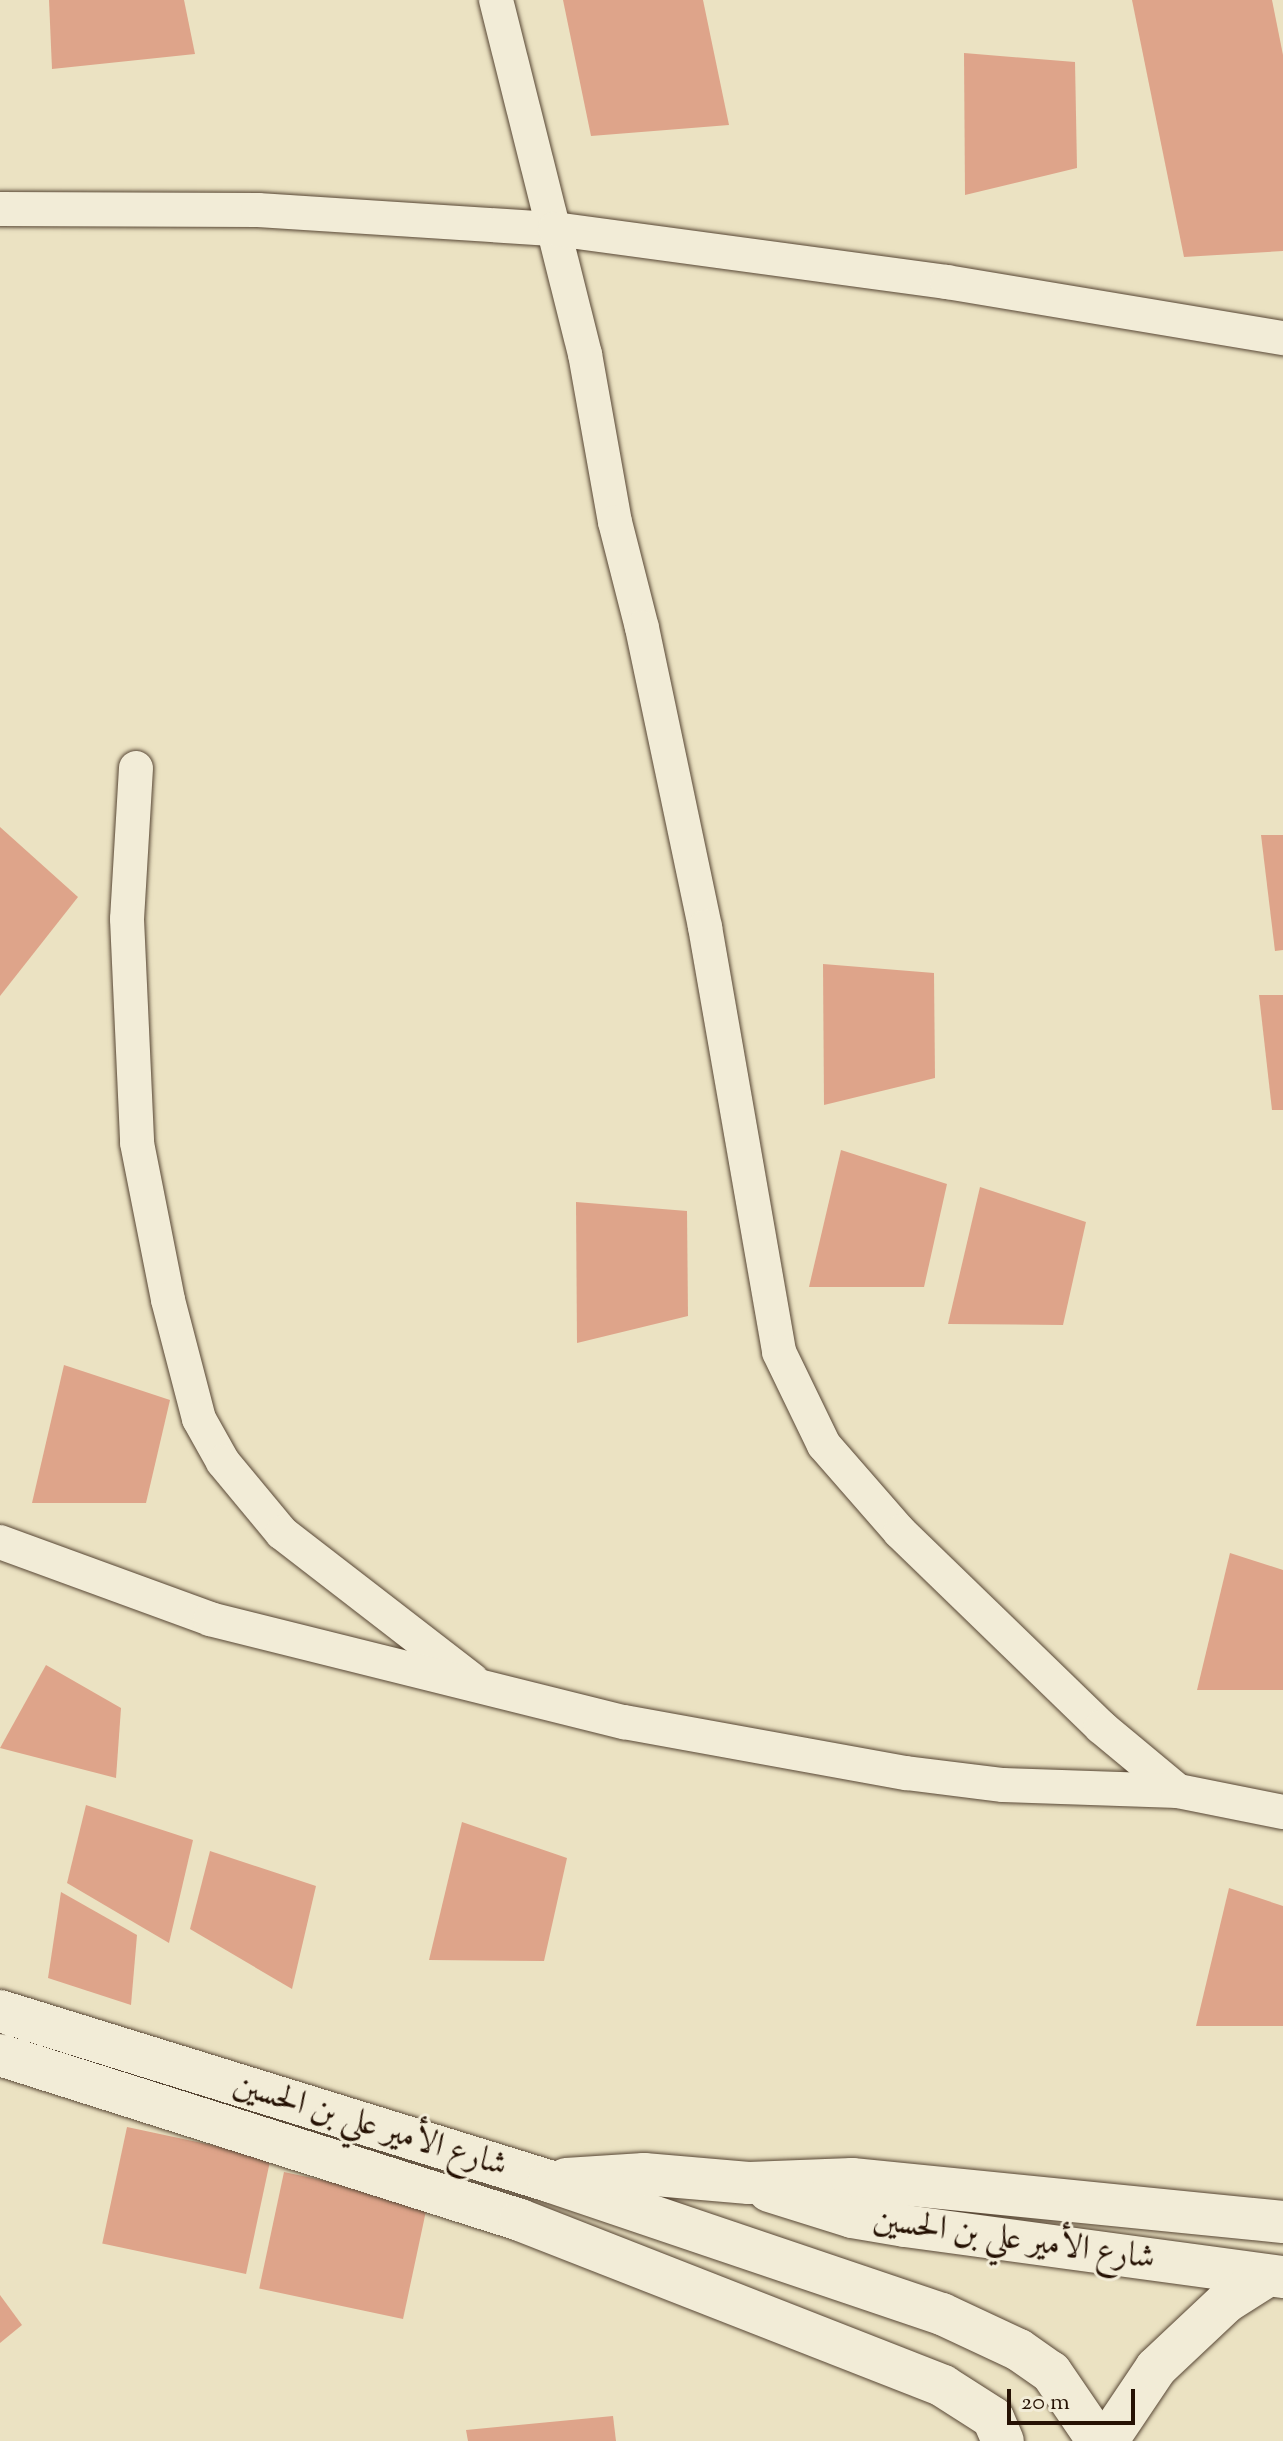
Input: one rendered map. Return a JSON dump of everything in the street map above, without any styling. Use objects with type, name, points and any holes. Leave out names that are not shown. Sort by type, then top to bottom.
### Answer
[{"type":"street","points":[[496,0],[555,229],[705,927],[779,1352],[824,1445],[900,1532],[1101,1727],[1178,1791]]},
{"type":"street","points":[[0,209],[258,210],[555,229],[947,282],[1283,338]]},
{"type":"street","points":[[136,768],[127,919],[137,1143],[168,1300],[199,1419],[223,1462],[282,1533],[485,1690]]},
{"type":"street","points":[[0,1542],[210,1619],[485,1690],[624,1722],[906,1773],[1003,1785],[1178,1791],[1283,1812]]},
{"type":"street","name":"شارع الأمير علي بن الحسين","points":[[0,2011],[549,2181],[644,2174],[749,2183],[852,2179],[1283,2222]]},
{"type":"street","name":"شارع الأمير علي بن الحسين","points":[[0,2055],[520,2220],[943,2386],[993,2418],[1003,2441]]},
{"type":"street","points":[[520,2220],[549,2181],[942,2314],[1019,2350],[1051,2372],[1076,2402],[1098,2441]]},
{"type":"street","name":"شارع الأمير علي بن الحسين","points":[[749,2183],[865,2219],[1275,2277]]},
{"type":"street","points":[[1107,2441],[1156,2368],[1226,2302],[1275,2277]]},
{"type":"building","points":[[49,0],[184,0],[195,54],[52,69]]},
{"type":"building","points":[[563,0],[703,0],[729,125],[591,136]]},
{"type":"building","points":[[1132,0],[1272,0],[1283,55],[1283,251],[1184,257]]},
{"type":"building","points":[[964,53],[1075,62],[1077,168],[965,195]]},
{"type":"building","points":[[0,827],[78,897],[0,996]]},
{"type":"building","points":[[1261,835],[1283,835],[1283,950],[1275,951]]},
{"type":"building","points":[[823,964],[934,973],[935,1078],[824,1105]]},
{"type":"building","points":[[1259,995],[1283,995],[1283,1110],[1272,1110]]},
{"type":"building","points":[[841,1150],[947,1184],[924,1287],[809,1287]]},
{"type":"building","points":[[980,1187],[1086,1222],[1063,1325],[948,1324]]},
{"type":"building","points":[[576,1202],[687,1211],[688,1316],[577,1343]]},
{"type":"building","points":[[64,1365],[170,1400],[146,1503],[32,1503]]},
{"type":"building","points":[[1230,1553],[1283,1570],[1283,1690],[1197,1690]]},
{"type":"building","points":[[46,1665],[121,1708],[116,1778],[0,1748]]},
{"type":"building","points":[[86,1805],[193,1840],[169,1943],[67,1883]]},
{"type":"building","points":[[462,1822],[567,1858],[544,1961],[429,1960]]},
{"type":"building","points":[[210,1851],[316,1886],[292,1989],[190,1929]]},
{"type":"building","points":[[1229,1888],[1283,1906],[1283,2026],[1196,2026]]},
{"type":"building","points":[[61,1892],[137,1935],[131,2005],[48,1978]]},
{"type":"building","points":[[127,2127],[271,2158],[246,2274],[102,2243]]},
{"type":"building","points":[[284,2172],[428,2203],[403,2319],[259,2288]]},
{"type":"building","points":[[0,2295],[22,2325],[0,2343]]},
{"type":"building","points":[[613,2416],[616,2441],[468,2441],[466,2430]]}]
